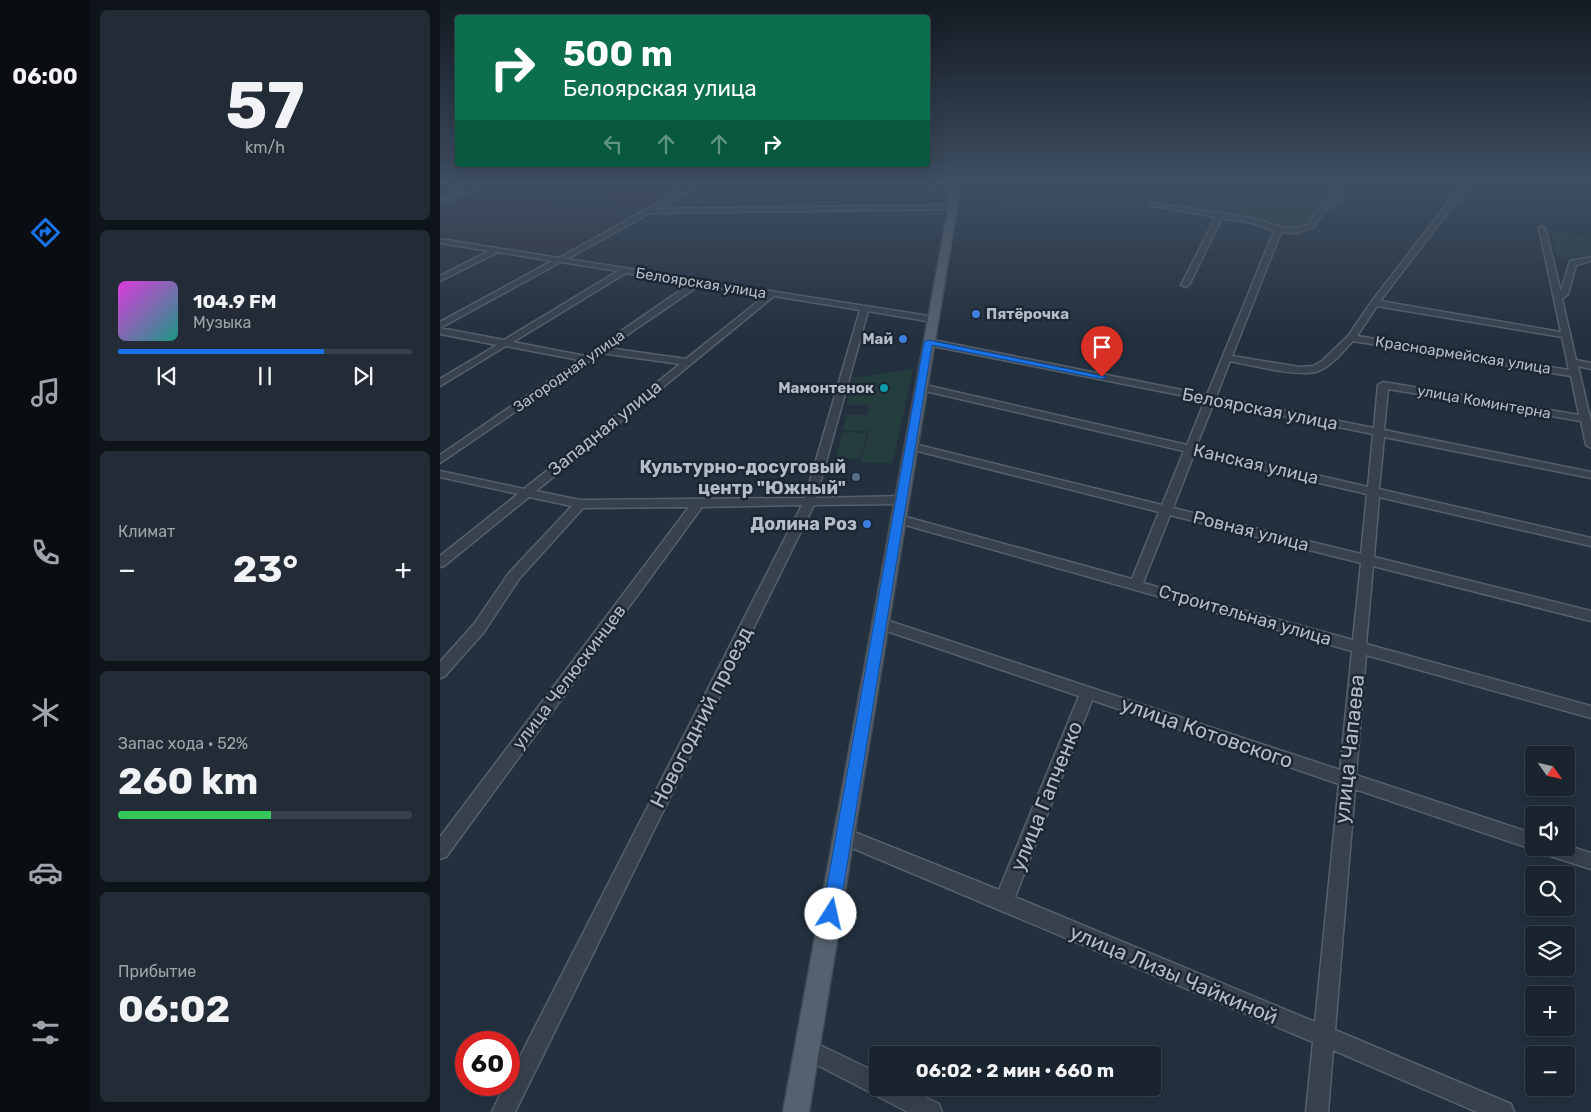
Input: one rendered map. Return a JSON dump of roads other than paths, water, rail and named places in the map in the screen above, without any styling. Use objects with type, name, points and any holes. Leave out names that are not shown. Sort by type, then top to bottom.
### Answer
[{"type":"main road","points":[[796,1112],[947,234]]},
{"type":"street","points":[[440,326],[605,234]]},
{"type":"street","points":[[1185,285],[1211,234]]},
{"type":"street","points":[[1136,585],[1276,234]]},
{"type":"street","points":[[1227,358],[1300,370],[1316,368],[1325,363],[1351,338],[1375,303],[1428,234]]},
{"type":"street","points":[[1543,234],[1591,445]]},
{"type":"street","name":"Белоярская улица","points":[[440,241],[932,319]]},
{"type":"street","points":[[440,279],[497,250]]},
{"type":"street","points":[[1557,298],[1564,294],[1573,263],[1591,259]]},
{"type":"street","points":[[440,383],[624,271]]},
{"type":"street","name":"Загородная улица","points":[[440,460],[698,282]]},
{"type":"street","name":"Западная улица","points":[[440,563],[772,294]]},
{"type":"street","points":[[1375,303],[1566,335]]},
{"type":"street","name":"Новогодний проезд","points":[[503,1112],[809,503],[865,309]]},
{"type":"street","points":[[440,331],[587,359]]},
{"type":"street","name":"Красноармейская улица","points":[[1351,338],[1575,374]]},
{"type":"street","name":"Белоярская улица","points":[[928,342],[1591,475]]},
{"type":"street","points":[[600,350],[686,362]]},
{"type":"street","points":[[1572,362],[1591,366]]},
{"type":"street","name":"улица Коминтерна","points":[[1383,385],[1585,419]]},
{"type":"street","name":"улица Чапаева","points":[[1317,1112],[1383,385]]},
{"type":"street","name":"Канская улица","points":[[921,387],[1591,542]]},
{"type":"street","name":"Ровная улица","points":[[910,446],[1591,616]]},
{"type":"street","points":[[440,474],[580,504],[809,503],[902,500]]},
{"type":"street","points":[[440,672],[480,628],[514,576],[580,504]]},
{"type":"street","name":"улица Челюскинцев","points":[[440,851],[698,504]]},
{"type":"street","name":"Строительная улица","points":[[899,519],[1591,712]]},
{"type":"street","name":"улица Котовского","points":[[880,623],[1525,839]]},
{"type":"street","name":"улица Гапченко","points":[[1004,901],[1088,692]]},
{"type":"street","name":"улица Лизы Чайкиной","points":[[844,836],[1004,901],[1324,1038],[1503,1112]]},
{"type":"street","points":[[1575,856],[1591,861]]},
{"type":"street","points":[[807,1049],[869,1080]]},
{"type":"street","points":[[900,1096],[931,1112]]},
{"type":"place","name":"Пятёрочка","points":[[976,314]]},
{"type":"place","name":"Май","points":[[903,339]]},
{"type":"place","name":"Мамонтенок","points":[[884,388]]},
{"type":"place","name":"Культурно-досуговый центр \"Южный\"","points":[[856,477]]},
{"type":"place","name":"Долина Роз","points":[[867,524]]}]
